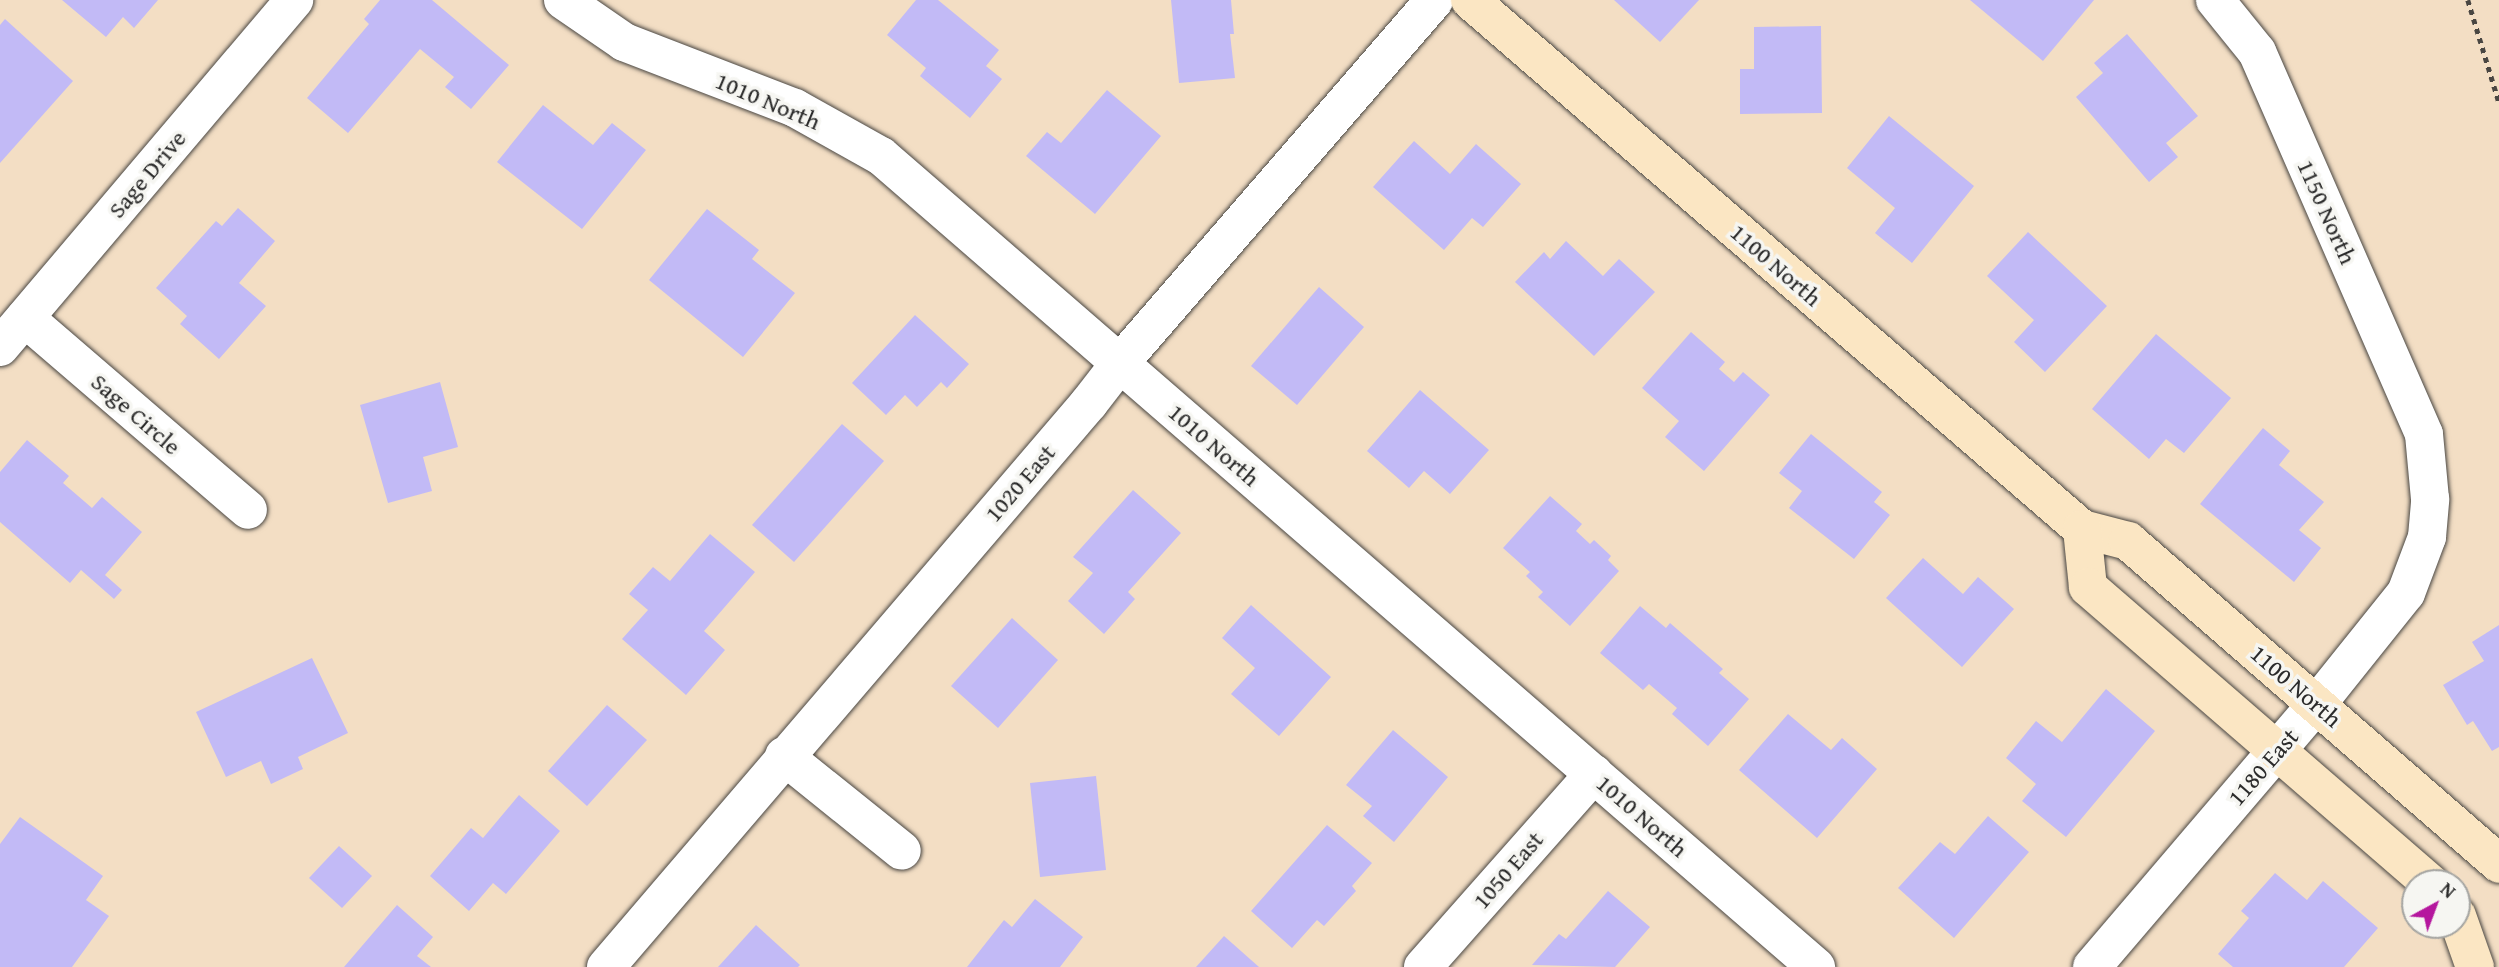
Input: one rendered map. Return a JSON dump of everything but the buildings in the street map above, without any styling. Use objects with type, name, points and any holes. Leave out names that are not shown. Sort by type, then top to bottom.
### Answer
[{"type":"street","name":"Sage Drive","points":[[0,347],[294,0]]},
{"type":"street","name":"1010 North","points":[[562,0],[624,42],[795,108],[881,156],[1816,967]]},
{"type":"street","name":"1020 East","points":[[606,967],[1089,403],[1120,363],[1434,0]]},
{"type":"street","name":"1100 North","points":[[1470,0],[2082,529],[2128,541],[2499,864]]},
{"type":"street","name":"1150 North","points":[[2216,0],[2257,52],[2424,434]]},
{"type":"street","name":"Sage Circle","points":[[24,318],[248,510]]},
{"type":"street","name":"1180 East","points":[[2092,967],[2277,752],[2406,593],[2427,537],[2430,499],[2424,434]]},
{"type":"street","points":[[2082,529],[2088,587],[2414,869]]},
{"type":"street","points":[[784,756],[902,851]]},
{"type":"street","name":"1050 East","points":[[1423,967],[1594,774]]},
{"type":"street","points":[[2465,939],[2475,967]]},
{"type":"path","points":[[2468,0],[2499,102]]}]
